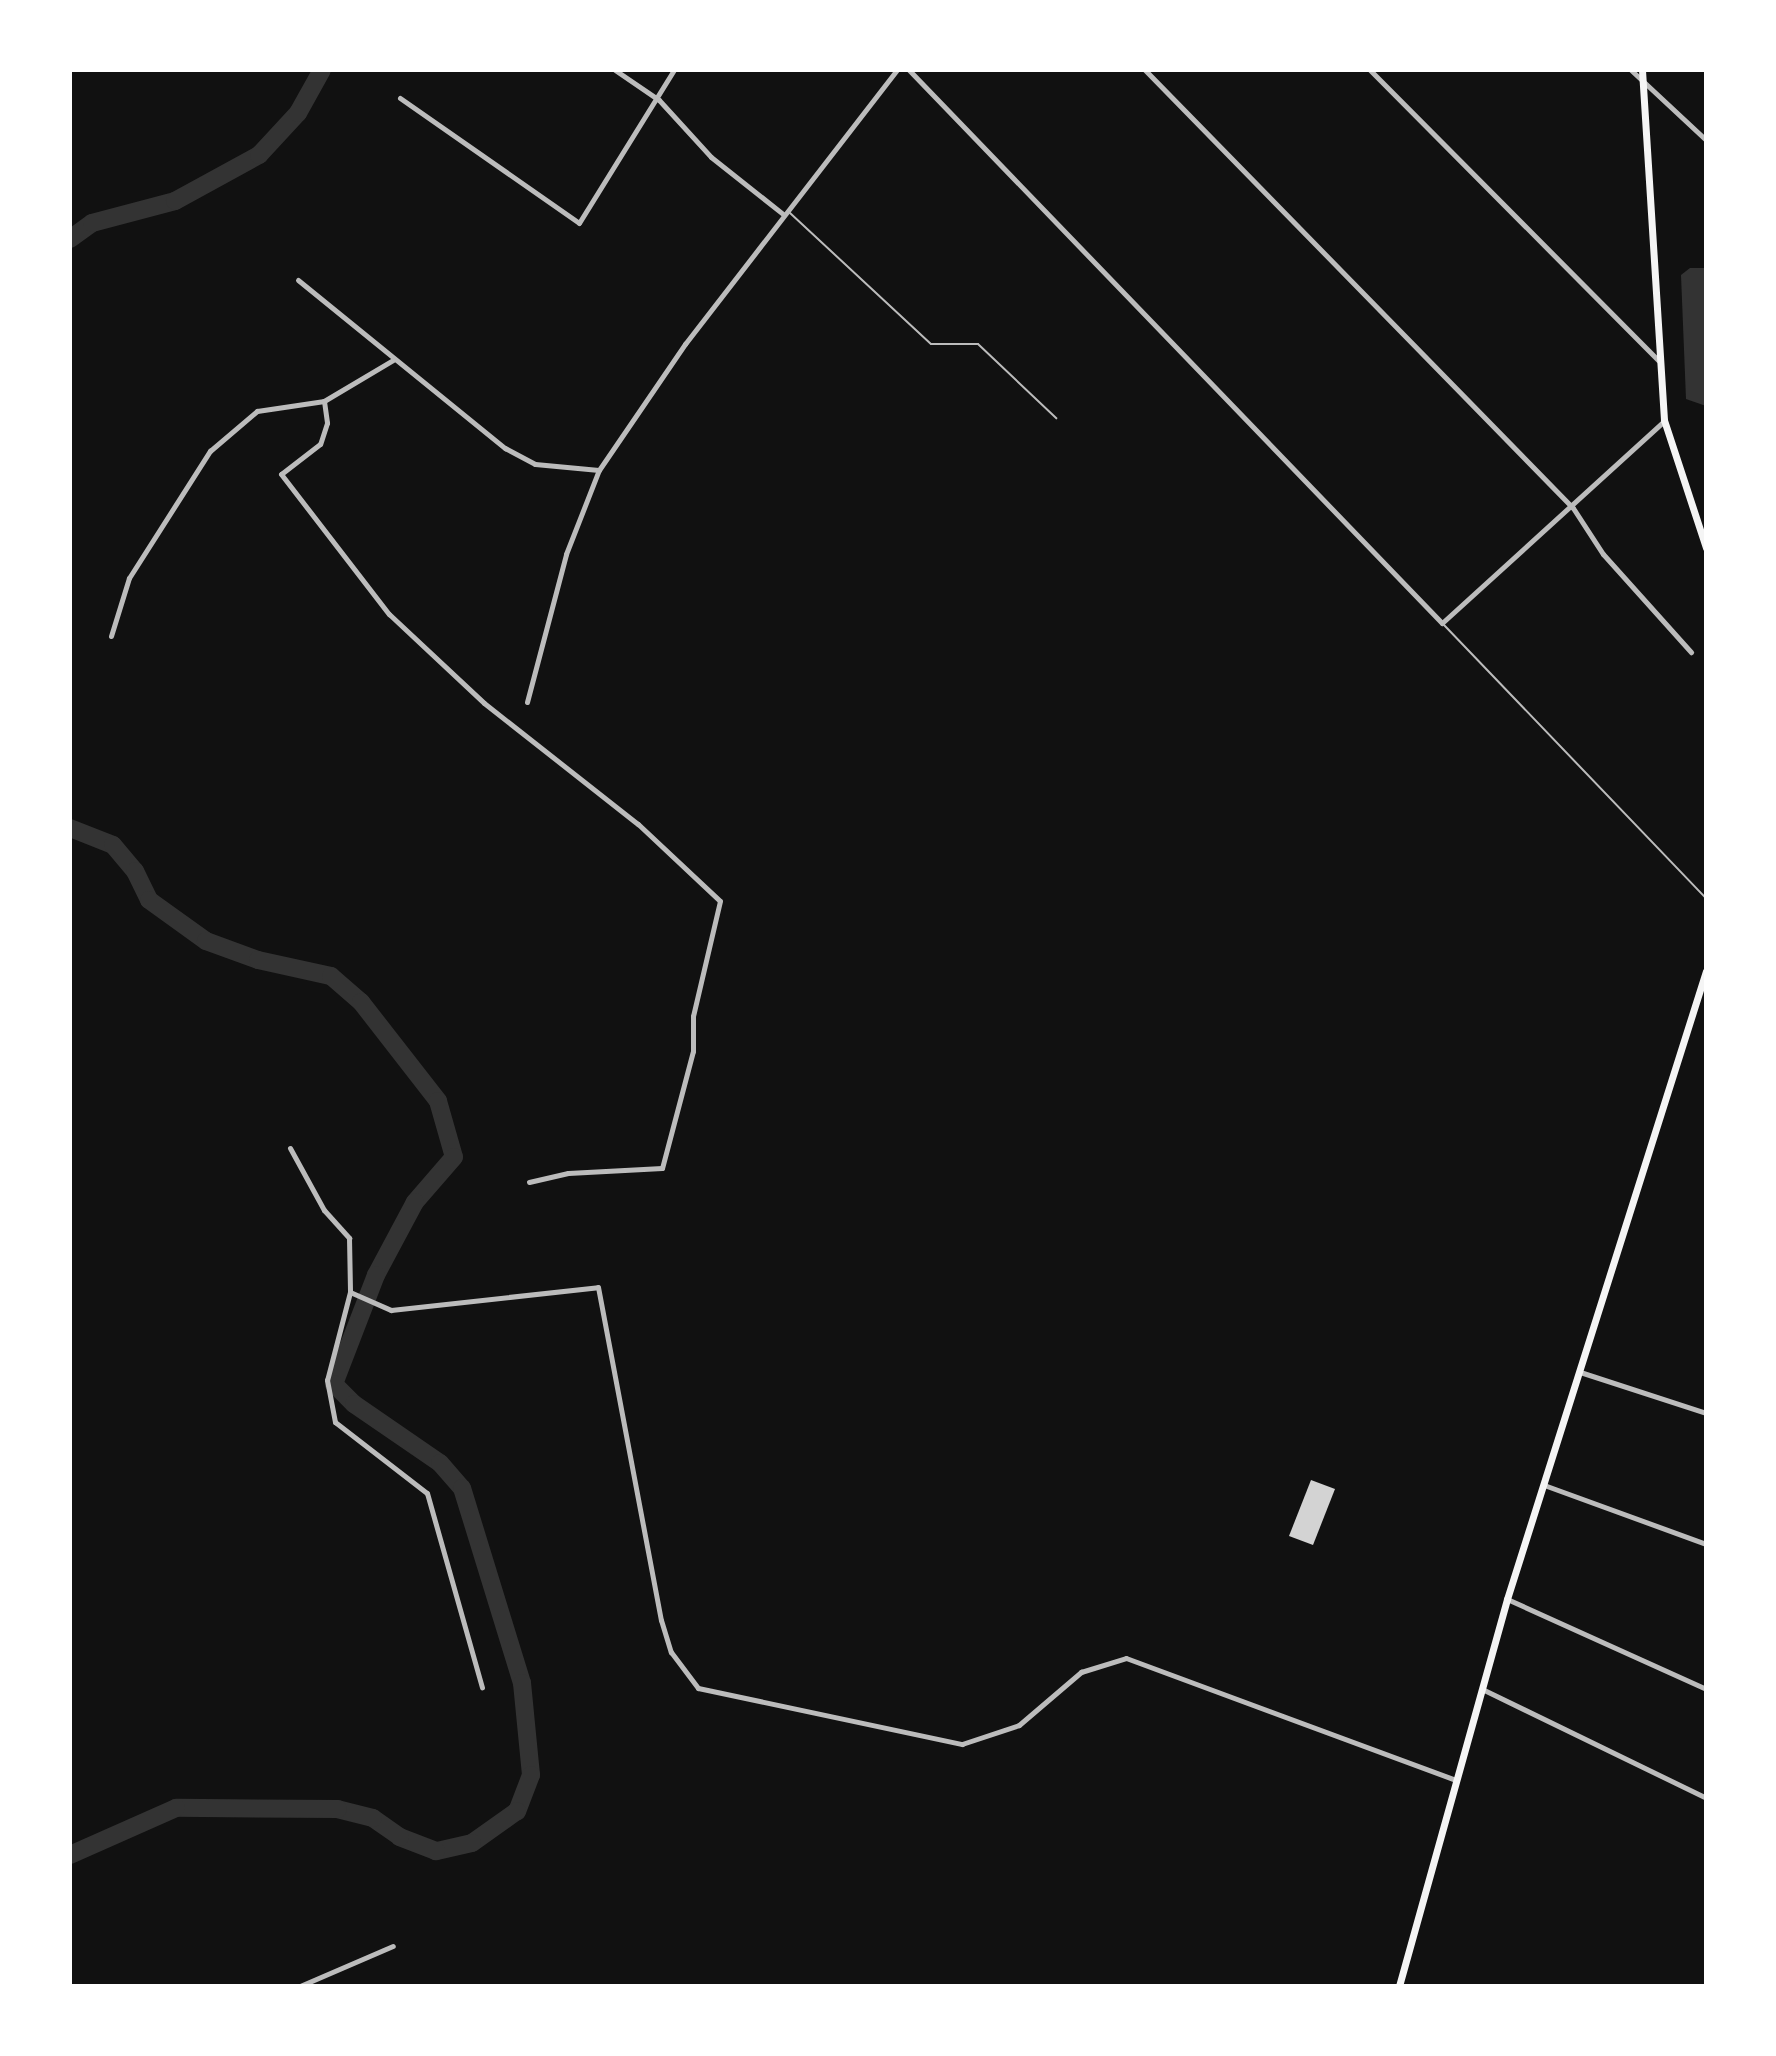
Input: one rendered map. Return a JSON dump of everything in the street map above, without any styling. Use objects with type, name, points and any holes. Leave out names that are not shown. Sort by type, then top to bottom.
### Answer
[{"type":"main road","points":[[1642,70],[1664,420],[1706,548]]},
{"type":"main road","points":[[1399,1986],[1507,1599],[1706,971]]},
{"type":"street","points":[[615,70],[659,100],[711,157],[785,212]]},
{"type":"street","points":[[400,98],[579,223],[659,100],[674,70]]},
{"type":"street","points":[[527,702],[566,554],[599,470],[785,212],[897,70]]},
{"type":"street","points":[[909,70],[1442,623],[1573,508],[1664,420]]},
{"type":"street","points":[[1145,70],[1573,508],[1603,554],[1691,652]]},
{"type":"street","points":[[1370,70],[1658,360]]},
{"type":"street","points":[[1631,70],[1706,140]]},
{"type":"street","points":[[298,280],[505,448],[535,464],[599,470]]},
{"type":"street","points":[[111,636],[129,578],[210,451],[257,411],[324,401],[393,360]]},
{"type":"street","points":[[324,401],[327,423],[320,444],[281,474],[389,614],[484,703],[638,824],[720,901],[693,1016],[693,1051],[662,1168],[568,1173],[529,1182]]},
{"type":"street","points":[[290,1148],[324,1210],[349,1238],[350,1292],[327,1380],[335,1422],[427,1493],[482,1687]]},
{"type":"street","points":[[350,1292],[391,1310],[544,1289],[598,1287],[661,1620],[671,1652],[698,1688],[962,1744],[1019,1725],[1081,1672],[1126,1658],[1456,1780]]},
{"type":"street","points":[[1580,1372],[1706,1413]]},
{"type":"street","points":[[1544,1485],[1706,1544]]},
{"type":"street","points":[[1507,1599],[1706,1689]]},
{"type":"street","points":[[1482,1689],[1706,1798]]},
{"type":"street","points":[[300,1986],[393,1946]]},
{"type":"lane","points":[[785,212],[931,344],[978,344],[1056,418]]},
{"type":"lane","points":[[1442,623],[1706,898]]},
{"type":"shaded area","points":[[1690,268],[1706,268],[1706,406],[1686,399],[1681,275]]},
{"type":"building","points":[[1311,1480],[1335,1489],[1313,1545],[1289,1536]]},
{"type":"waterway","points":[[70,239],[92,223],[175,201],[259,155],[298,113],[322,70]]},
{"type":"waterway","points":[[70,828],[113,845],[135,871],[149,900],[206,941],[258,960],[331,976],[361,1002],[438,1101],[454,1157],[415,1202],[376,1275],[334,1384],[354,1404],[440,1463],[462,1488],[522,1683],[531,1775],[517,1811],[472,1843],[436,1851],[400,1837],[373,1818],[338,1809],[176,1808],[70,1855]]}]
